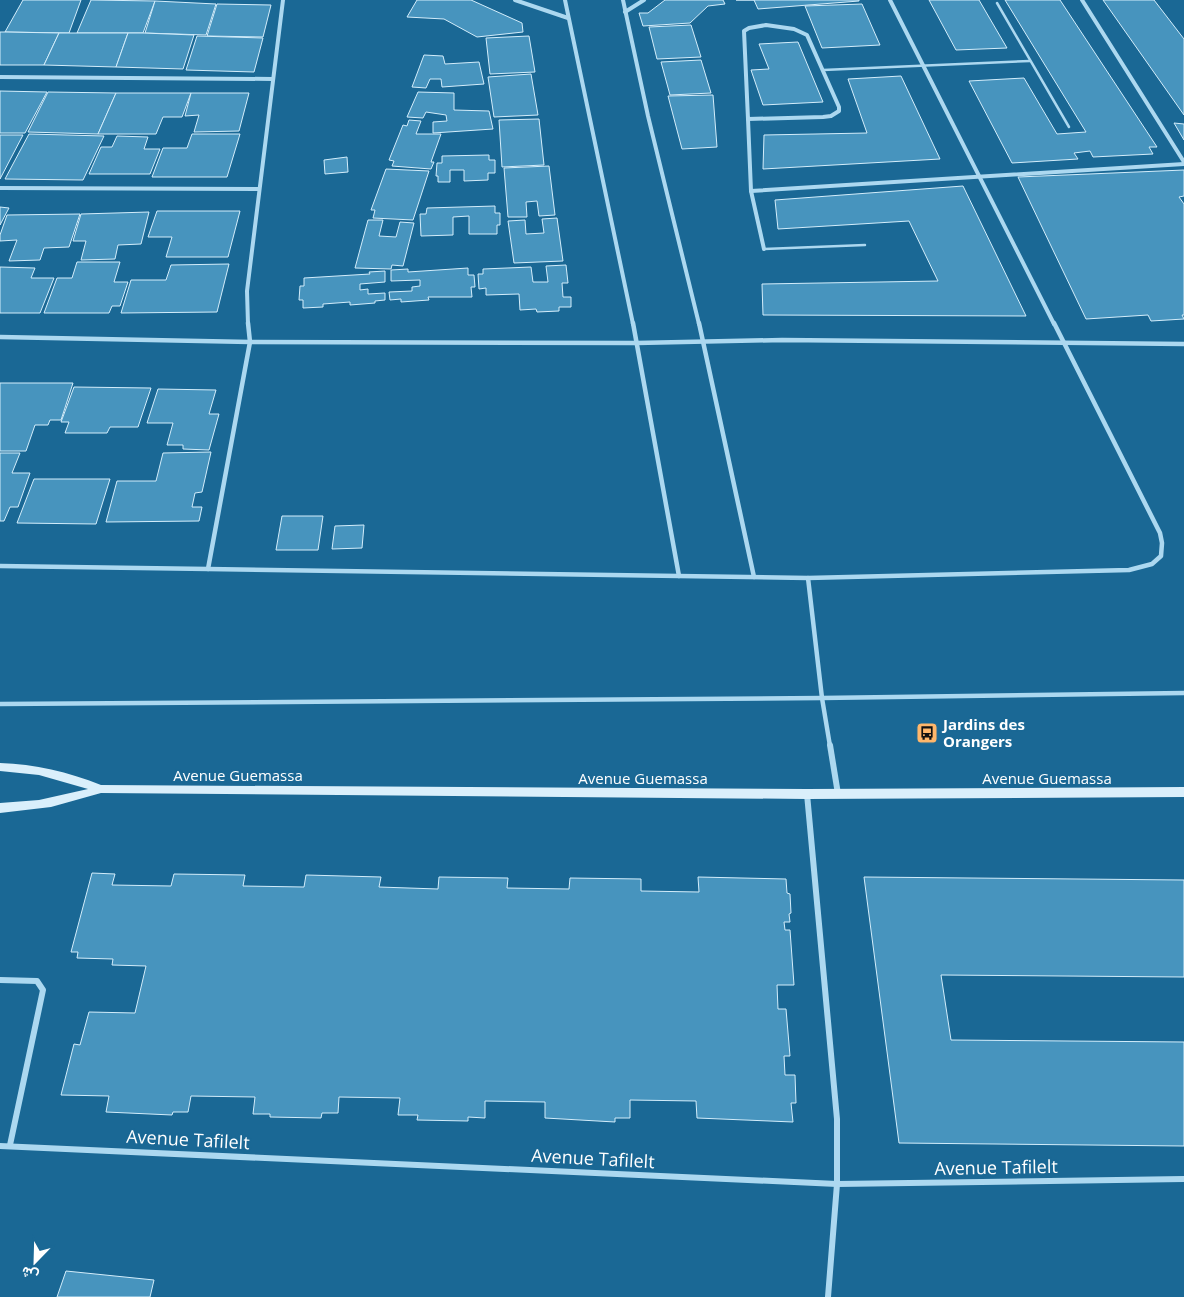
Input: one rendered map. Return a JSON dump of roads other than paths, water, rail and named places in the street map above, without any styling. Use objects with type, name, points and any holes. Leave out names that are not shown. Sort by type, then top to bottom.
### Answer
[{"type":"main road","name":"Avenue Guemassa","points":[[0,767],[48,772],[73,778],[101,789]]},
{"type":"main road","name":"Avenue Guemassa","points":[[0,808],[52,802],[101,789],[807,794],[1184,792]]},
{"type":"street","points":[[208,569],[250,342],[246,306],[283,0]]},
{"type":"street","points":[[515,0],[568,18]]},
{"type":"street","points":[[565,0],[637,342],[680,576]]},
{"type":"street","points":[[623,0],[648,116],[703,341],[754,577]]},
{"type":"street","points":[[625,12],[644,0]]},
{"type":"street","points":[[0,566],[808,578],[1129,570],[1144,568],[1156,563],[1162,554],[1163,544],[1160,533],[890,0]]},
{"type":"street","points":[[750,191],[1184,163],[1082,0]]},
{"type":"street","points":[[748,119],[823,117],[837,114],[839,107],[808,35],[804,32],[785,27],[747,28],[744,31],[750,191],[764,249]]},
{"type":"street","points":[[0,77],[273,79]]},
{"type":"street","points":[[0,188],[259,189]]},
{"type":"street","points":[[0,337],[250,342],[782,340],[1184,344]]},
{"type":"street","points":[[808,578],[822,698],[838,794]]},
{"type":"street","points":[[0,704],[822,698],[1184,693]]},
{"type":"street","points":[[807,794],[832,1052],[836,1120],[837,1184],[828,1297]]},
{"type":"street","points":[[0,980],[37,981],[43,990],[10,1145]]},
{"type":"street","name":"Avenue Tafilelt","points":[[0,1146],[837,1184],[1184,1179]]},
{"type":"lane","points":[[997,3],[1069,127]]},
{"type":"lane","points":[[823,70],[1030,61]]},
{"type":"lane","points":[[764,249],[865,245]]},
{"type":"place","name":"Jardins des Orangers","points":[[927,733]]}]
